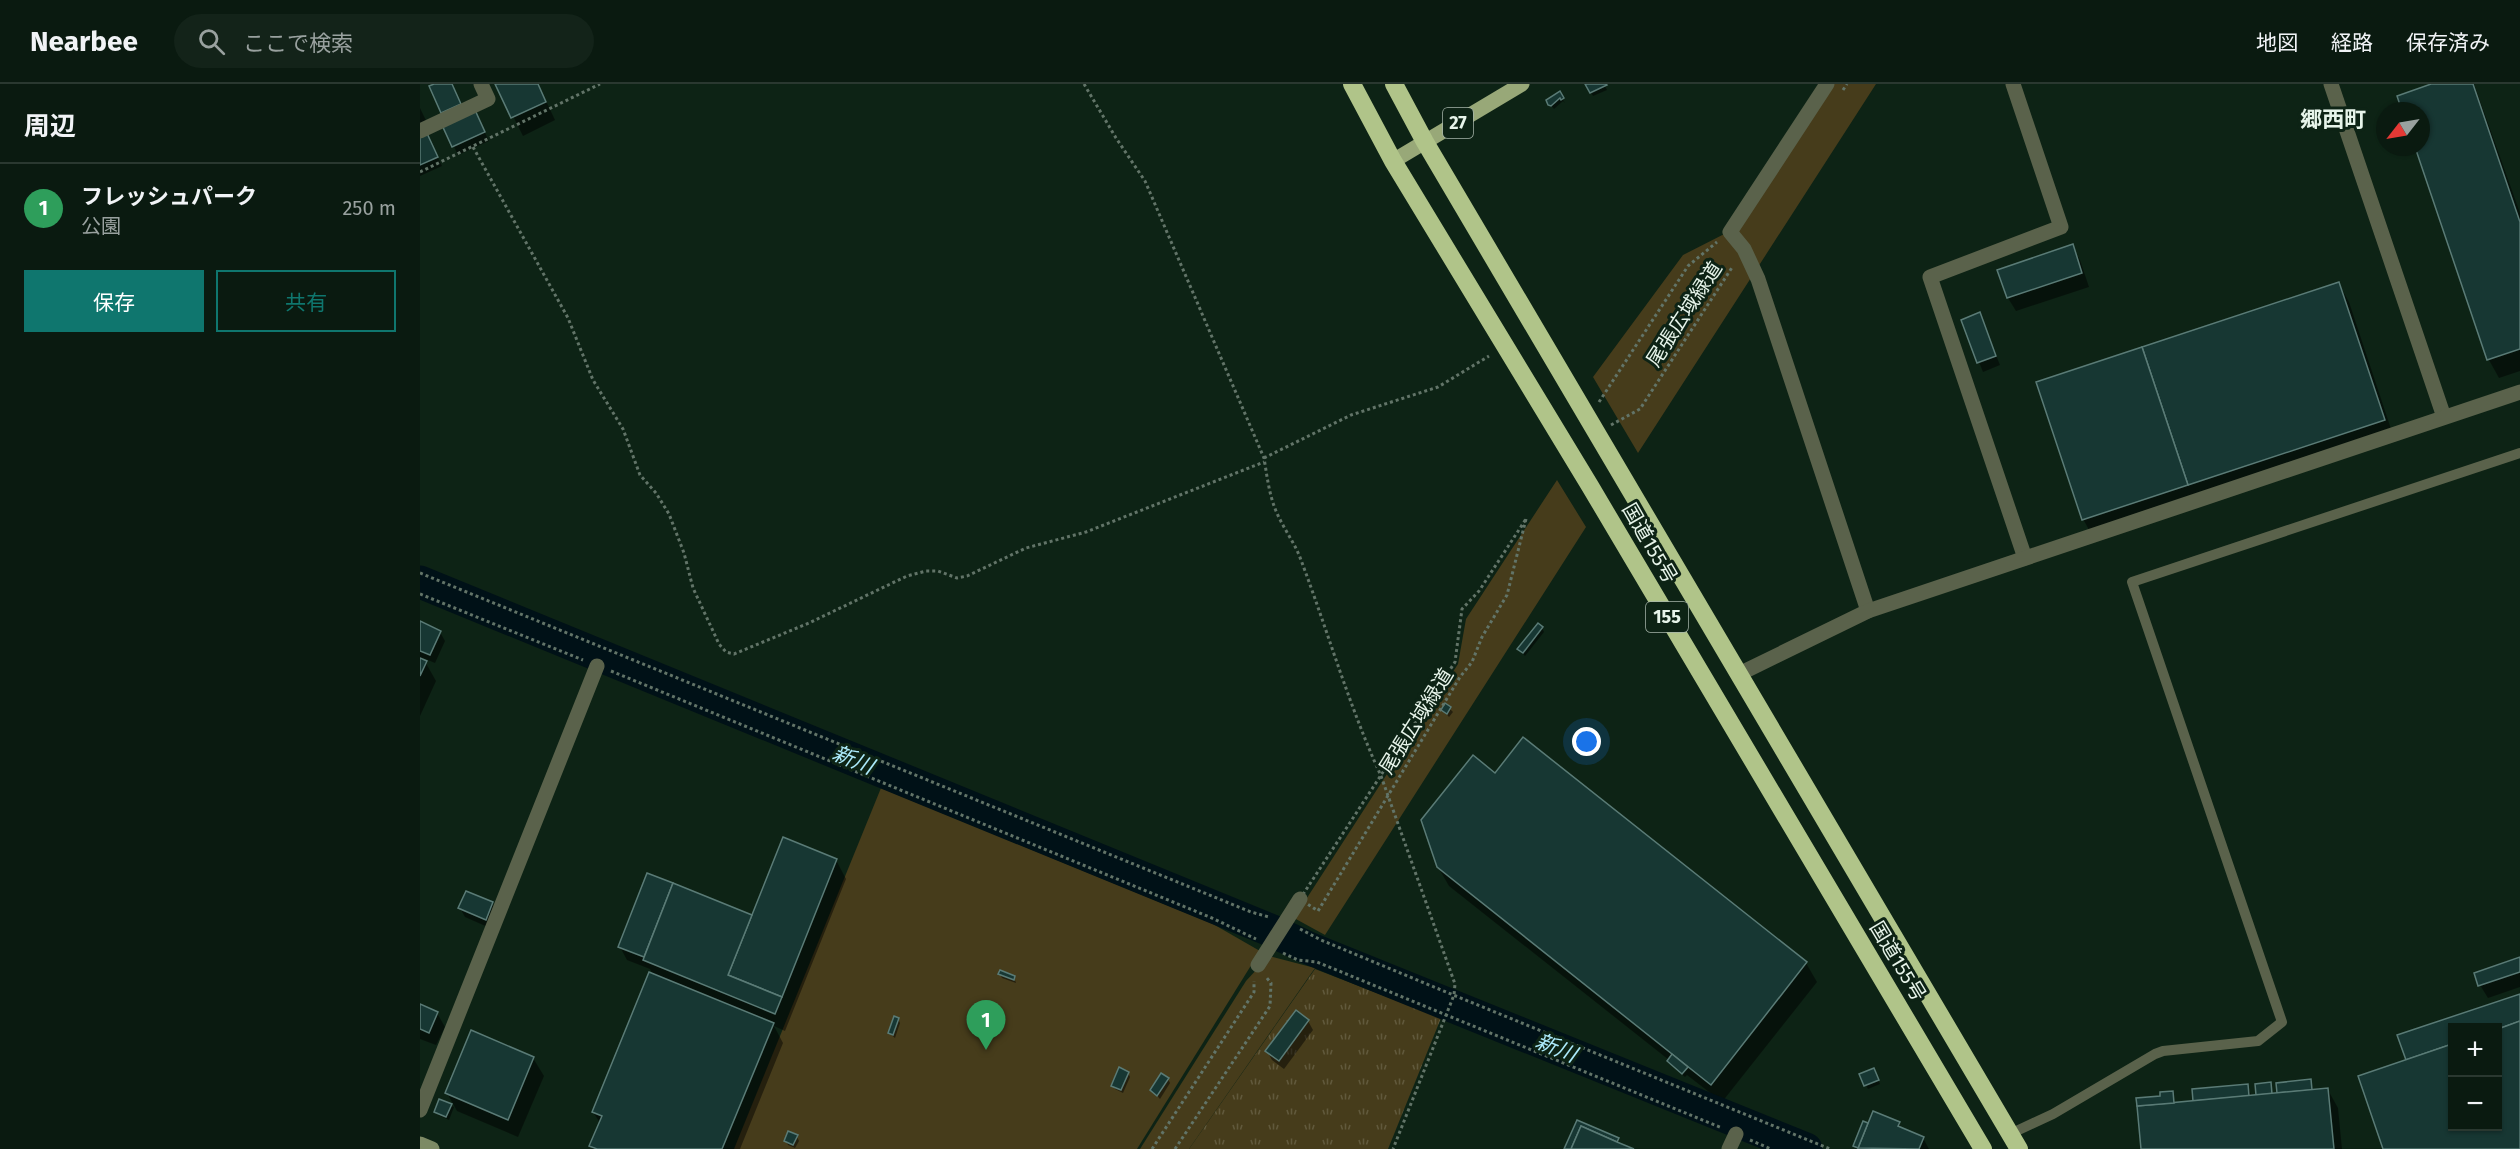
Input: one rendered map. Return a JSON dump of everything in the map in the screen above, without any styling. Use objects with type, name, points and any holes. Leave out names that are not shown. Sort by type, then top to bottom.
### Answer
[{"type":"highway","name":"国道155号","points":[[1352,84],[1393,161],[1590,486],[1983,1149]]},
{"type":"highway","name":"国道155号","points":[[1394,84],[1425,142],[2014,1141]]},
{"type":"main road","name":"27","points":[[1393,161],[1522,84]]},
{"type":"street","points":[[420,131],[488,99],[481,84]]},
{"type":"street","points":[[1827,84],[1730,232],[1744,249],[1758,279],[1868,611]]},
{"type":"street","points":[[2013,84],[2061,227],[1930,277],[2025,558]]},
{"type":"street","points":[[2331,84],[2444,417]]},
{"type":"street","points":[[1739,674],[1868,611],[2520,392]]},
{"type":"street","points":[[420,1110],[597,666]]},
{"type":"street","points":[[1258,965],[1300,899]]},
{"type":"street","points":[[1730,1149],[1736,1134]]},
{"type":"street","points":[[420,1144],[432,1149]]},
{"type":"lane","points":[[2014,1141],[2053,1114],[2155,1054],[2163,1051],[2258,1041],[2282,1023],[2132,582],[2520,453]]},
{"type":"path","points":[[420,172],[600,84]]},
{"type":"path","points":[[1084,84],[1145,181],[1264,460],[1276,513],[1301,559],[1312,597],[1367,745],[1381,776],[1455,984],[1454,995],[1393,1149]]},
{"type":"path","points":[[473,147],[568,318],[593,380],[623,429],[640,475],[656,493],[669,514],[684,553],[693,588],[719,644],[726,652],[734,654],[809,623],[907,576],[926,571],[938,571],[957,578],[967,576],[1026,548],[1095,528],[1264,460],[1352,415],[1438,387],[1491,355]]},
{"type":"path","points":[[1598,405],[1688,266],[1730,232]]},
{"type":"path","name":"尾張広域緑道","points":[[1611,425],[1640,409],[1744,249]]},
{"type":"path","name":"尾張広域緑道","points":[[1300,899],[1318,911],[1460,677],[1472,662],[1482,637],[1507,595],[1526,519],[1479,591],[1462,609],[1455,662],[1381,776]]},
{"type":"path","points":[[420,573],[1284,924],[1830,1149]]},
{"type":"path","points":[[420,594],[1212,918],[1270,944],[1298,960],[1317,962],[1771,1149]]},
{"type":"path","points":[[1300,899],[1381,776]]},
{"type":"path","points":[[1152,1149],[1254,992],[1258,965]]},
{"type":"path","points":[[1175,1149],[1270,1006],[1271,984],[1258,965]]},
{"type":"green space","points":[[1832,84],[1876,84],[1638,453],[1593,377],[1683,255],[1738,227]]},
{"type":"green space","points":[[1557,480],[1586,527],[1325,935],[1294,918],[1458,664],[1466,619]]},
{"type":"green space","points":[[881,788],[1213,924],[1260,951],[1137,1149],[734,1149]]},
{"type":"green space","points":[[1269,956],[1315,968],[1189,1149],[1140,1149],[1246,981]]},
{"type":"green space","points":[[1315,969],[1441,1018],[1388,1149],[1189,1149]]},
{"type":"building","points":[[452,84],[461,104],[441,113],[429,86]]},
{"type":"building","points":[[495,84],[538,84],[546,102],[511,118]]},
{"type":"building","points":[[1585,84],[1606,84],[1607,85],[1590,93]]},
{"type":"building","points":[[2431,84],[2473,84],[2520,222],[2520,349],[2487,360],[2418,156],[2430,156],[2430,102],[2399,102],[2397,96]]},
{"type":"building","points":[[1560,91],[1564,98],[1561,100],[1560,98],[1551,106],[1548,105],[1546,100]]},
{"type":"building","points":[[475,110],[485,132],[452,147],[442,125]]},
{"type":"building","points":[[425,129],[438,157],[420,165],[420,131]]},
{"type":"building","points":[[2073,244],[2082,273],[2007,298],[1997,270]]},
{"type":"building","points":[[2339,282],[2385,420],[2188,485],[2142,347]]},
{"type":"building","points":[[1980,312],[1996,356],[1977,363],[1961,320]]},
{"type":"building","points":[[2142,347],[2188,485],[2082,520],[2036,382]]},
{"type":"building","points":[[420,621],[441,631],[430,655],[420,651]]},
{"type":"building","points":[[1538,623],[1543,627],[1523,653],[1517,649]]},
{"type":"building","points":[[420,658],[427,661],[420,676]]},
{"type":"building","points":[[1445,703],[1451,707],[1447,714],[1441,710]]},
{"type":"building","points":[[1523,737],[1807,962],[1711,1085],[1437,867],[1421,820],[1473,755],[1495,773]]},
{"type":"building","points":[[783,837],[837,859],[782,997],[728,975]]},
{"type":"building","points":[[647,873],[673,883],[644,957],[618,947]]},
{"type":"building","points":[[673,883],[752,915],[728,975],[782,997],[775,1014],[643,960]]},
{"type":"building","points":[[466,891],[493,902],[486,920],[458,908]]},
{"type":"building","points":[[2520,957],[2520,972],[2478,986],[2474,973]]},
{"type":"building","points":[[1000,970],[1015,976],[1014,980],[998,974]]},
{"type":"building","points":[[649,972],[774,1023],[722,1149],[597,1149],[589,1146],[602,1116],[592,1112]]},
{"type":"building","points":[[2520,994],[2520,1021],[2502,1028],[2502,1023],[2448,1023],[2448,1045],[2406,1060],[2397,1035]]},
{"type":"building","points":[[420,1004],[438,1012],[429,1033],[420,1029]]},
{"type":"building","points":[[1296,1010],[1309,1020],[1279,1061],[1265,1051]]},
{"type":"building","points":[[894,1016],[899,1018],[893,1035],[888,1033]]},
{"type":"building","points":[[2520,1021],[2520,1149],[2383,1149],[2358,1076],[2448,1045],[2448,1131],[2502,1131],[2502,1028]]},
{"type":"building","points":[[471,1030],[534,1057],[508,1120],[445,1093]]},
{"type":"building","points":[[1672,1054],[1688,1067],[1682,1074],[1667,1061]]},
{"type":"building","points":[[1119,1067],[1129,1072],[1121,1090],[1111,1086]]},
{"type":"building","points":[[1874,1068],[1879,1080],[1864,1086],[1859,1074]]},
{"type":"building","points":[[1161,1073],[1169,1078],[1157,1096],[1150,1090]]},
{"type":"building","points":[[2311,1079],[2312,1090],[2277,1093],[2276,1083]]},
{"type":"building","points":[[2271,1082],[2272,1094],[2256,1095],[2255,1084]]},
{"type":"building","points":[[2248,1084],[2249,1096],[2193,1101],[2192,1089]]},
{"type":"building","points":[[2328,1088],[2334,1149],[2141,1149],[2137,1106]]},
{"type":"building","points":[[2173,1091],[2174,1103],[2137,1106],[2136,1098],[2160,1096],[2160,1092]]},
{"type":"building","points":[[439,1099],[452,1104],[446,1117],[434,1112]]},
{"type":"building","points":[[1873,1111],[1900,1122],[1898,1126],[1924,1137],[1919,1149],[1858,1148]]},
{"type":"building","points":[[1577,1120],[1619,1138],[1617,1142],[1581,1126],[1571,1149],[1564,1149]]},
{"type":"building","points":[[1863,1121],[1868,1123],[1858,1148],[1853,1146]]},
{"type":"building","points":[[1581,1126],[1617,1142],[1634,1149],[1571,1149]]},
{"type":"building","points":[[788,1131],[798,1135],[793,1145],[784,1141]]},
{"type":"waterway","name":"新川","points":[[420,582],[1270,930],[1306,947],[1806,1149]]},
{"type":"place","name":"フレッシュパーク","points":[[986,1050]]},
{"type":"district","name":"郷西町","points":[[2333,119]]}]
